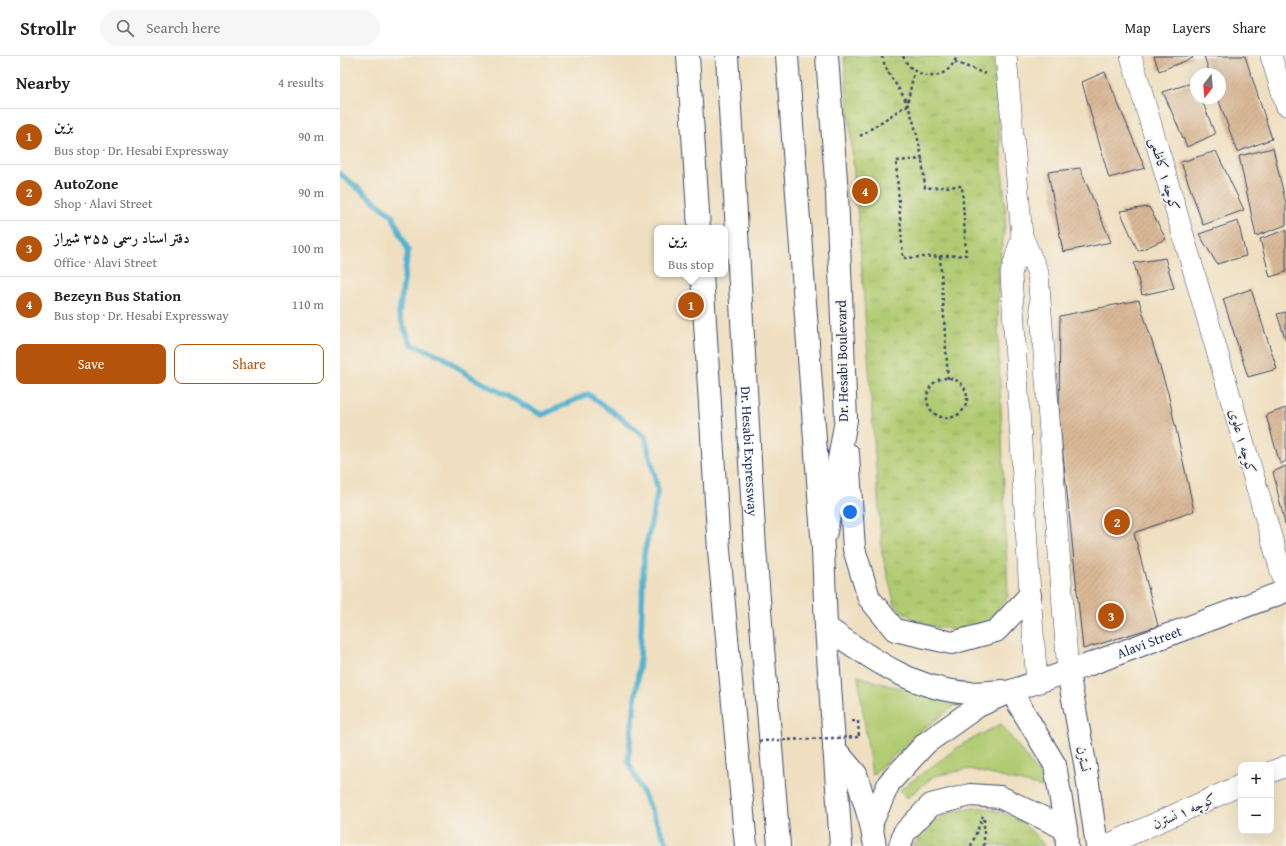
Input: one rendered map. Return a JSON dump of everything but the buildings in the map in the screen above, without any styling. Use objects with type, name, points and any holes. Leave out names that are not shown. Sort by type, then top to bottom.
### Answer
[{"type":"main road","points":[[688,56],[699,225]]},
{"type":"main road","name":"Dr. Hesabi Expressway","points":[[727,56],[755,549],[780,846]]},
{"type":"main road","points":[[787,56],[823,549],[826,627],[841,846]]},
{"type":"main road","name":"Dr. Hesabi Boulevard","points":[[823,549],[846,420],[837,194],[828,56]]},
{"type":"main road","points":[[702,277],[719,550],[746,846]]},
{"type":"main road","points":[[846,420],[854,549],[869,598],[895,630],[952,643],[996,631],[1030,595]]},
{"type":"main road","name":"Alavi Street","points":[[1011,691],[1068,672],[1286,589]]},
{"type":"main road","points":[[826,627],[875,661],[909,679],[934,687],[970,693],[1011,691]]},
{"type":"main road","name":"نسترن","points":[[1068,672],[1085,763],[1097,846]]},
{"type":"main road","points":[[1011,691],[1055,765],[1066,838]]},
{"type":"main road","points":[[872,824],[889,783],[926,742],[978,706],[1011,691]]},
{"type":"main road","points":[[834,748],[856,774],[872,824],[875,846]]},
{"type":"main road","points":[[1055,765],[1061,753],[1073,752],[1085,763]]},
{"type":"main road","points":[[900,846],[904,834],[931,805],[970,795],[1000,797],[1066,838]]},
{"type":"street","name":"کوچه ۱ کاظمی","points":[[1131,56],[1200,293]]},
{"type":"street","points":[[1271,56],[1286,105]]},
{"type":"street","points":[[1009,57],[1022,236],[1038,273],[1068,672]]},
{"type":"street","points":[[1022,236],[1011,274],[1030,595],[1037,682]]},
{"type":"street","name":"کوچه ۱ علوی","points":[[1200,293],[1286,589]]},
{"type":"street","points":[[1274,771],[1286,766]]},
{"type":"street","name":"کوچه ۱ نسترن","points":[[1105,846],[1238,787]]},
{"type":"path","points":[[882,56],[895,86],[907,105],[923,159],[925,188],[962,186],[966,255],[903,258],[896,161],[923,159]]},
{"type":"path","points":[[903,56],[907,65],[914,72],[927,76],[941,74],[949,70],[955,62],[957,56]]},
{"type":"path","points":[[955,62],[988,75]]},
{"type":"path","points":[[860,136],[907,105],[914,72]]},
{"type":"path","points":[[940,256],[948,379]]},
{"type":"path","points":[[948,379],[961,384],[966,396],[963,409],[953,417],[946,418],[934,414],[930,409],[927,397],[932,386],[937,381],[948,379]]},
{"type":"path","points":[[759,741],[859,737],[858,721]]},
{"type":"path","points":[[971,846],[984,814],[984,846]]},
{"type":"green space","points":[[844,56],[993,56],[1006,217],[999,268],[998,328],[1008,597],[988,621],[960,631],[920,624],[895,606],[882,553],[860,244]]},
{"type":"green space","points":[[858,676],[890,686],[965,698],[926,727],[872,775]]},
{"type":"green space","points":[[1001,724],[1050,789],[969,769],[934,776],[907,798],[900,790],[961,745]]},
{"type":"green space","points":[[980,807],[1001,812],[1017,819],[1045,846],[912,846],[930,824],[953,811]]},
{"type":"waterway","points":[[340,174],[392,215],[408,250],[399,315],[411,344],[442,356],[468,375],[542,415],[588,394],[645,436],[658,490],[644,555],[640,659],[628,761],[668,846]]},
{"type":"place","name":"Bezeyn Bus Station","points":[[865,191]]},
{"type":"place","name":"بزین","points":[[691,305]]},
{"type":"place","name":"AutoZone","points":[[1117,522]]},
{"type":"place","name":"دفتر اسناد رسمی ۳۵۵ شیراز","points":[[1111,616]]}]
